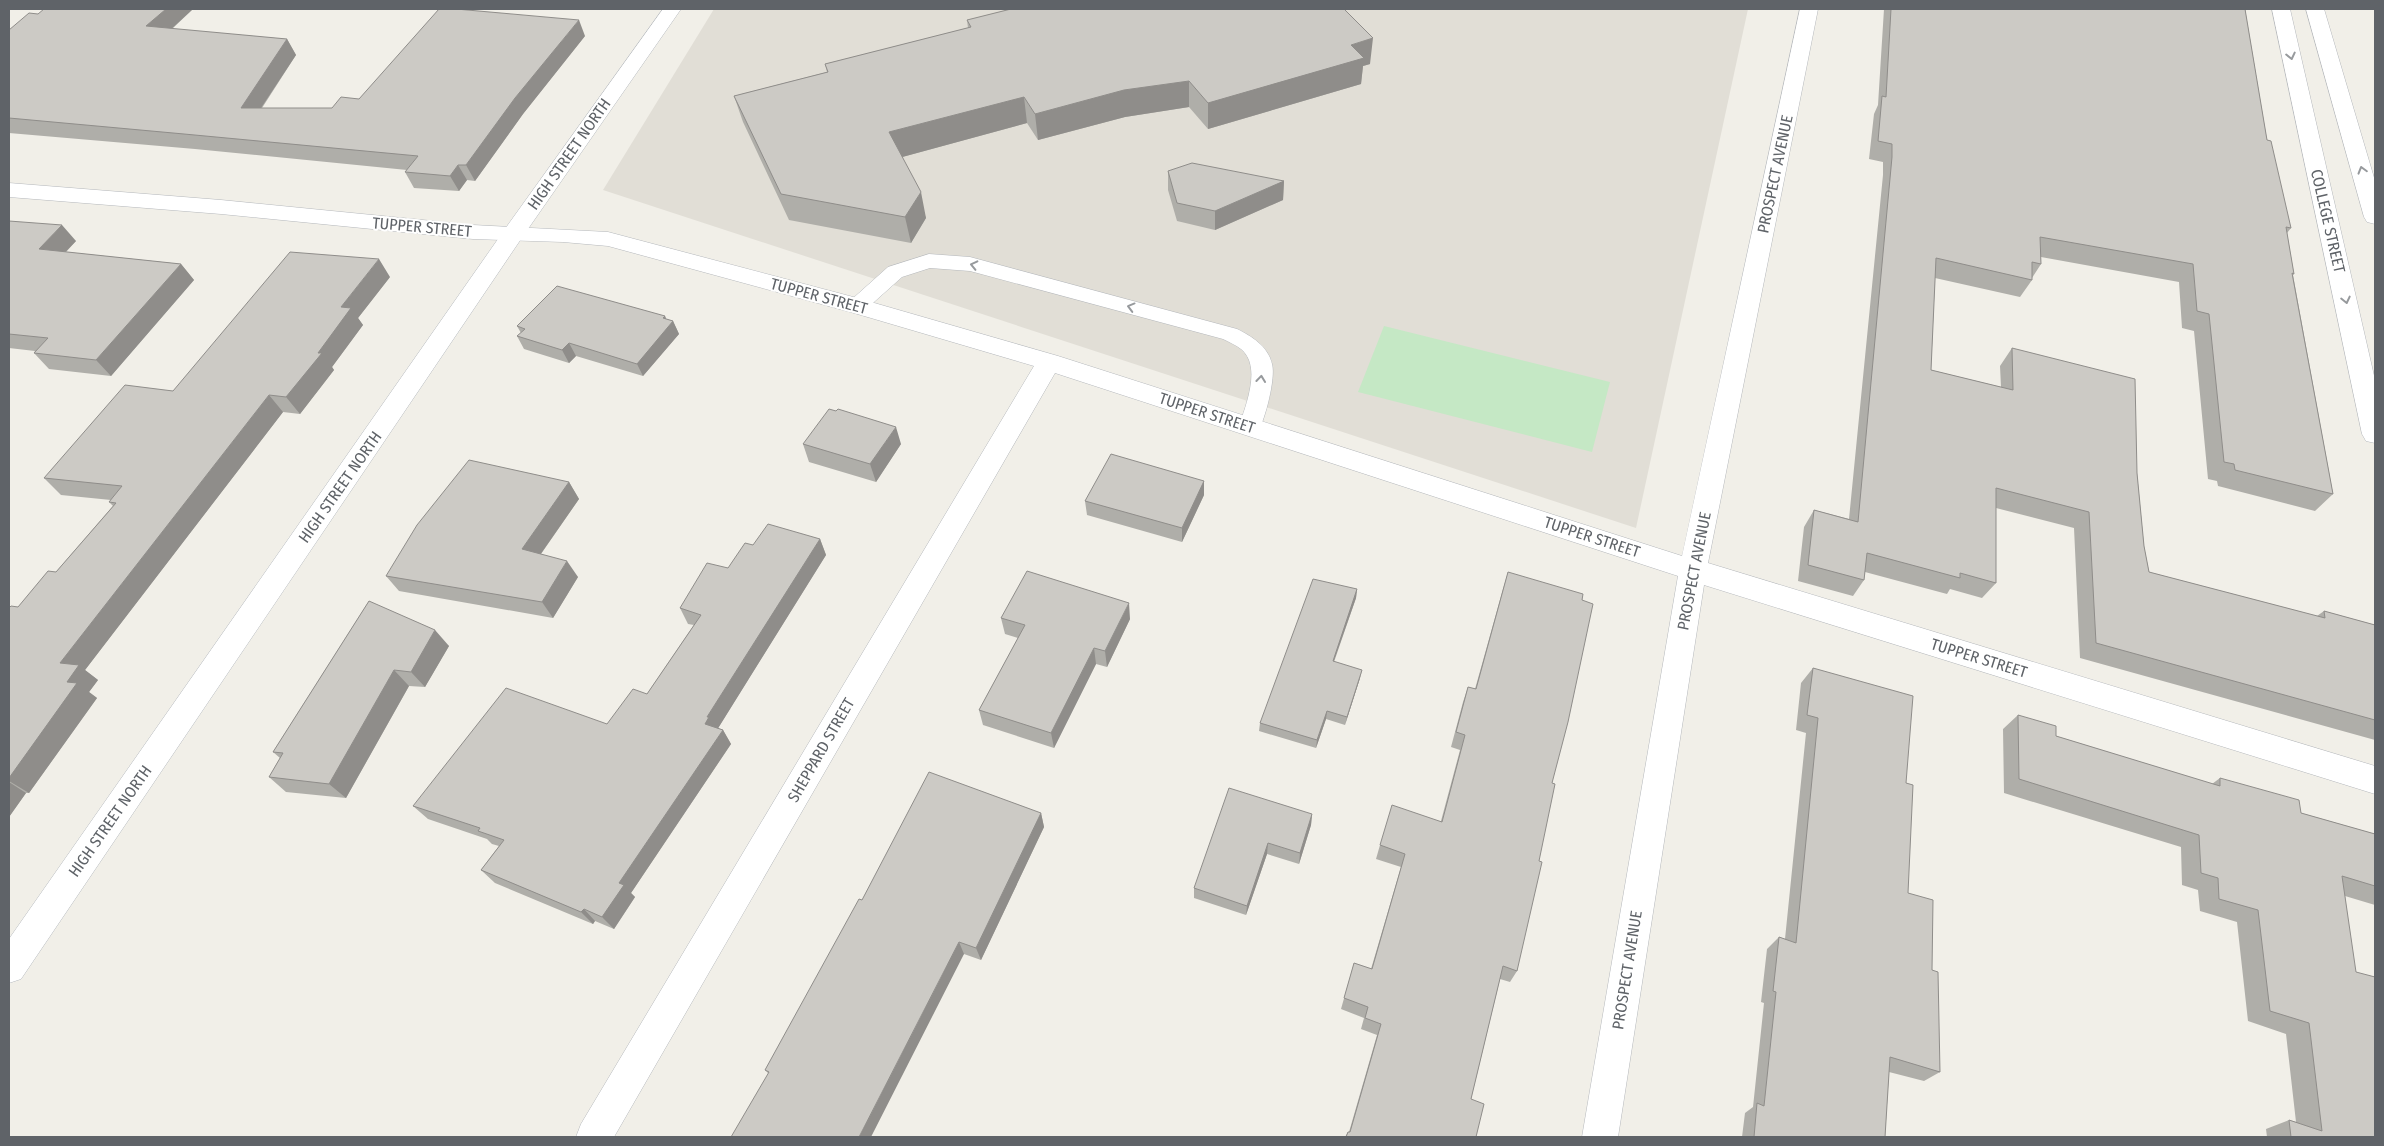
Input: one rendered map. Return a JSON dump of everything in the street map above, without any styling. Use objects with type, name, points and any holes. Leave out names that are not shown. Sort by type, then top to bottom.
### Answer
[{"type":"street","name":"HIGH STREET NORTH","points":[[9,966],[513,234],[672,9]]},
{"type":"street","name":"PROSPECT AVENUE","points":[[1600,1137],[1693,570],[1809,9]]},
{"type":"street","name":"COLLEGE STREET","points":[[2280,9],[2375,434]]},
{"type":"street","points":[[2314,9],[2375,217]]},
{"type":"street","name":"TUPPER STREET","points":[[9,190],[513,234],[563,234],[608,239],[857,306],[1049,362],[1693,570],[2375,780]]},
{"type":"street","name":"SHEPPARD STREET","points":[[594,1137],[1049,362]]},
{"type":"lane","points":[[857,306],[895,272],[929,261],[970,264],[1230,334],[1249,344],[1262,364],[1259,398],[1250,426]]},
{"type":"shaded area","points":[[714,9],[1748,9],[1636,528],[603,190]]},
{"type":"green space","points":[[1384,326],[1610,382],[1592,452],[1358,392]]},
{"type":"building","points":[[44,9],[166,9],[146,26],[287,39],[241,108],[332,108],[341,97],[359,99],[439,9],[579,20],[515,98],[466,165],[458,165],[450,176],[405,172],[418,156],[9,118],[9,30],[29,13],[38,14]]},
{"type":"building","points":[[1011,9],[1344,9],[1373,38],[1351,45],[1364,58],[1208,103],[1189,81],[1124,90],[1035,114],[1024,97],[889,132],[921,192],[905,217],[781,194],[734,96],[828,72],[825,64],[971,27],[967,20]]},
{"type":"building","points":[[1891,9],[2245,9],[2267,140],[2271,141],[2291,228],[2286,227],[2294,274],[2292,273],[2333,494],[2235,470],[2234,464],[2224,462],[2209,314],[2197,311],[2193,264],[2040,237],[2041,264],[2032,262],[2032,280],[1936,258],[1931,370],[2013,390],[2012,348],[2135,379],[2137,473],[2144,546],[2149,572],[2325,618],[2324,611],[2375,625],[2375,720],[2096,643],[2089,512],[1996,488],[1996,583],[1960,573],[1960,578],[1867,553],[1864,580],[1808,565],[1814,510],[1858,522],[1892,157],[1892,144],[1878,141],[1882,96],[1886,97]]},
{"type":"building","points":[[1192,163],[1284,181],[1215,211],[1177,203],[1168,171]]},
{"type":"building","points":[[9,221],[62,225],[39,249],[181,264],[96,360],[34,353],[48,338],[9,334]]},
{"type":"building","points":[[290,252],[379,259],[341,307],[351,308],[318,353],[322,353],[286,397],[269,395],[60,663],[79,665],[67,682],[77,683],[9,778],[9,608],[11,606],[18,607],[48,571],[56,572],[116,503],[109,502],[122,486],[44,478],[125,385],[173,391]]},
{"type":"building","points":[[557,286],[665,316],[663,318],[673,321],[637,364],[569,343],[562,350],[517,336],[525,329],[517,326]]},
{"type":"building","points":[[829,409],[836,411],[838,409],[896,427],[870,464],[803,444]]},
{"type":"building","points":[[1111,454],[1204,481],[1182,528],[1085,501]]},
{"type":"building","points":[[469,460],[569,482],[522,549],[567,561],[542,602],[386,576],[417,525]]},
{"type":"building","points":[[768,524],[820,539],[707,717],[709,717],[705,724],[723,730],[619,883],[624,885],[602,917],[584,909],[581,912],[481,870],[504,840],[478,831],[480,828],[413,806],[506,688],[607,724],[633,689],[647,694],[701,615],[680,608],[707,563],[728,568],[745,543],[753,545]]},
{"type":"building","points":[[1027,571],[1129,603],[1105,651],[1094,648],[1051,733],[979,710],[1025,625],[1001,618]]},
{"type":"building","points":[[1508,572],[1583,594],[1582,600],[1593,604],[1568,722],[1552,783],[1555,784],[1539,861],[1542,862],[1517,971],[1503,966],[1471,1099],[1484,1104],[1476,1137],[1346,1137],[1348,1132],[1350,1132],[1381,1024],[1365,1018],[1368,1007],[1344,998],[1354,963],[1372,969],[1405,854],[1380,845],[1392,805],[1442,822],[1465,735],[1456,732],[1468,687],[1476,689]]},
{"type":"building","points":[[1313,579],[1357,589],[1333,661],[1362,670],[1347,717],[1327,711],[1317,740],[1260,723]]},
{"type":"building","points":[[369,601],[435,630],[411,672],[394,670],[329,784],[269,777],[283,753],[273,752]]},
{"type":"building","points":[[1813,668],[1913,696],[1906,783],[1913,785],[1908,893],[1933,900],[1932,970],[1938,972],[1940,1072],[1890,1057],[1885,1137],[1754,1137],[1757,1103],[1764,1106],[1776,992],[1773,991],[1779,937],[1796,943],[1818,718],[1807,715]]},
{"type":"building","points":[[2018,715],[2056,726],[2056,736],[2220,786],[2220,778],[2299,800],[2301,813],[2375,834],[2375,886],[2342,876],[2356,972],[2375,977],[2375,1137],[2291,1137],[2289,1120],[2322,1131],[2309,1023],[2270,1011],[2258,910],[2219,899],[2218,878],[2201,873],[2199,835],[2019,779]]},
{"type":"building","points":[[929,772],[1041,813],[976,948],[959,942],[859,1137],[731,1137],[769,1072],[765,1070],[859,899],[862,900]]},
{"type":"building","points":[[1229,788],[1312,814],[1300,853],[1268,843],[1247,906],[1194,888]]}]
